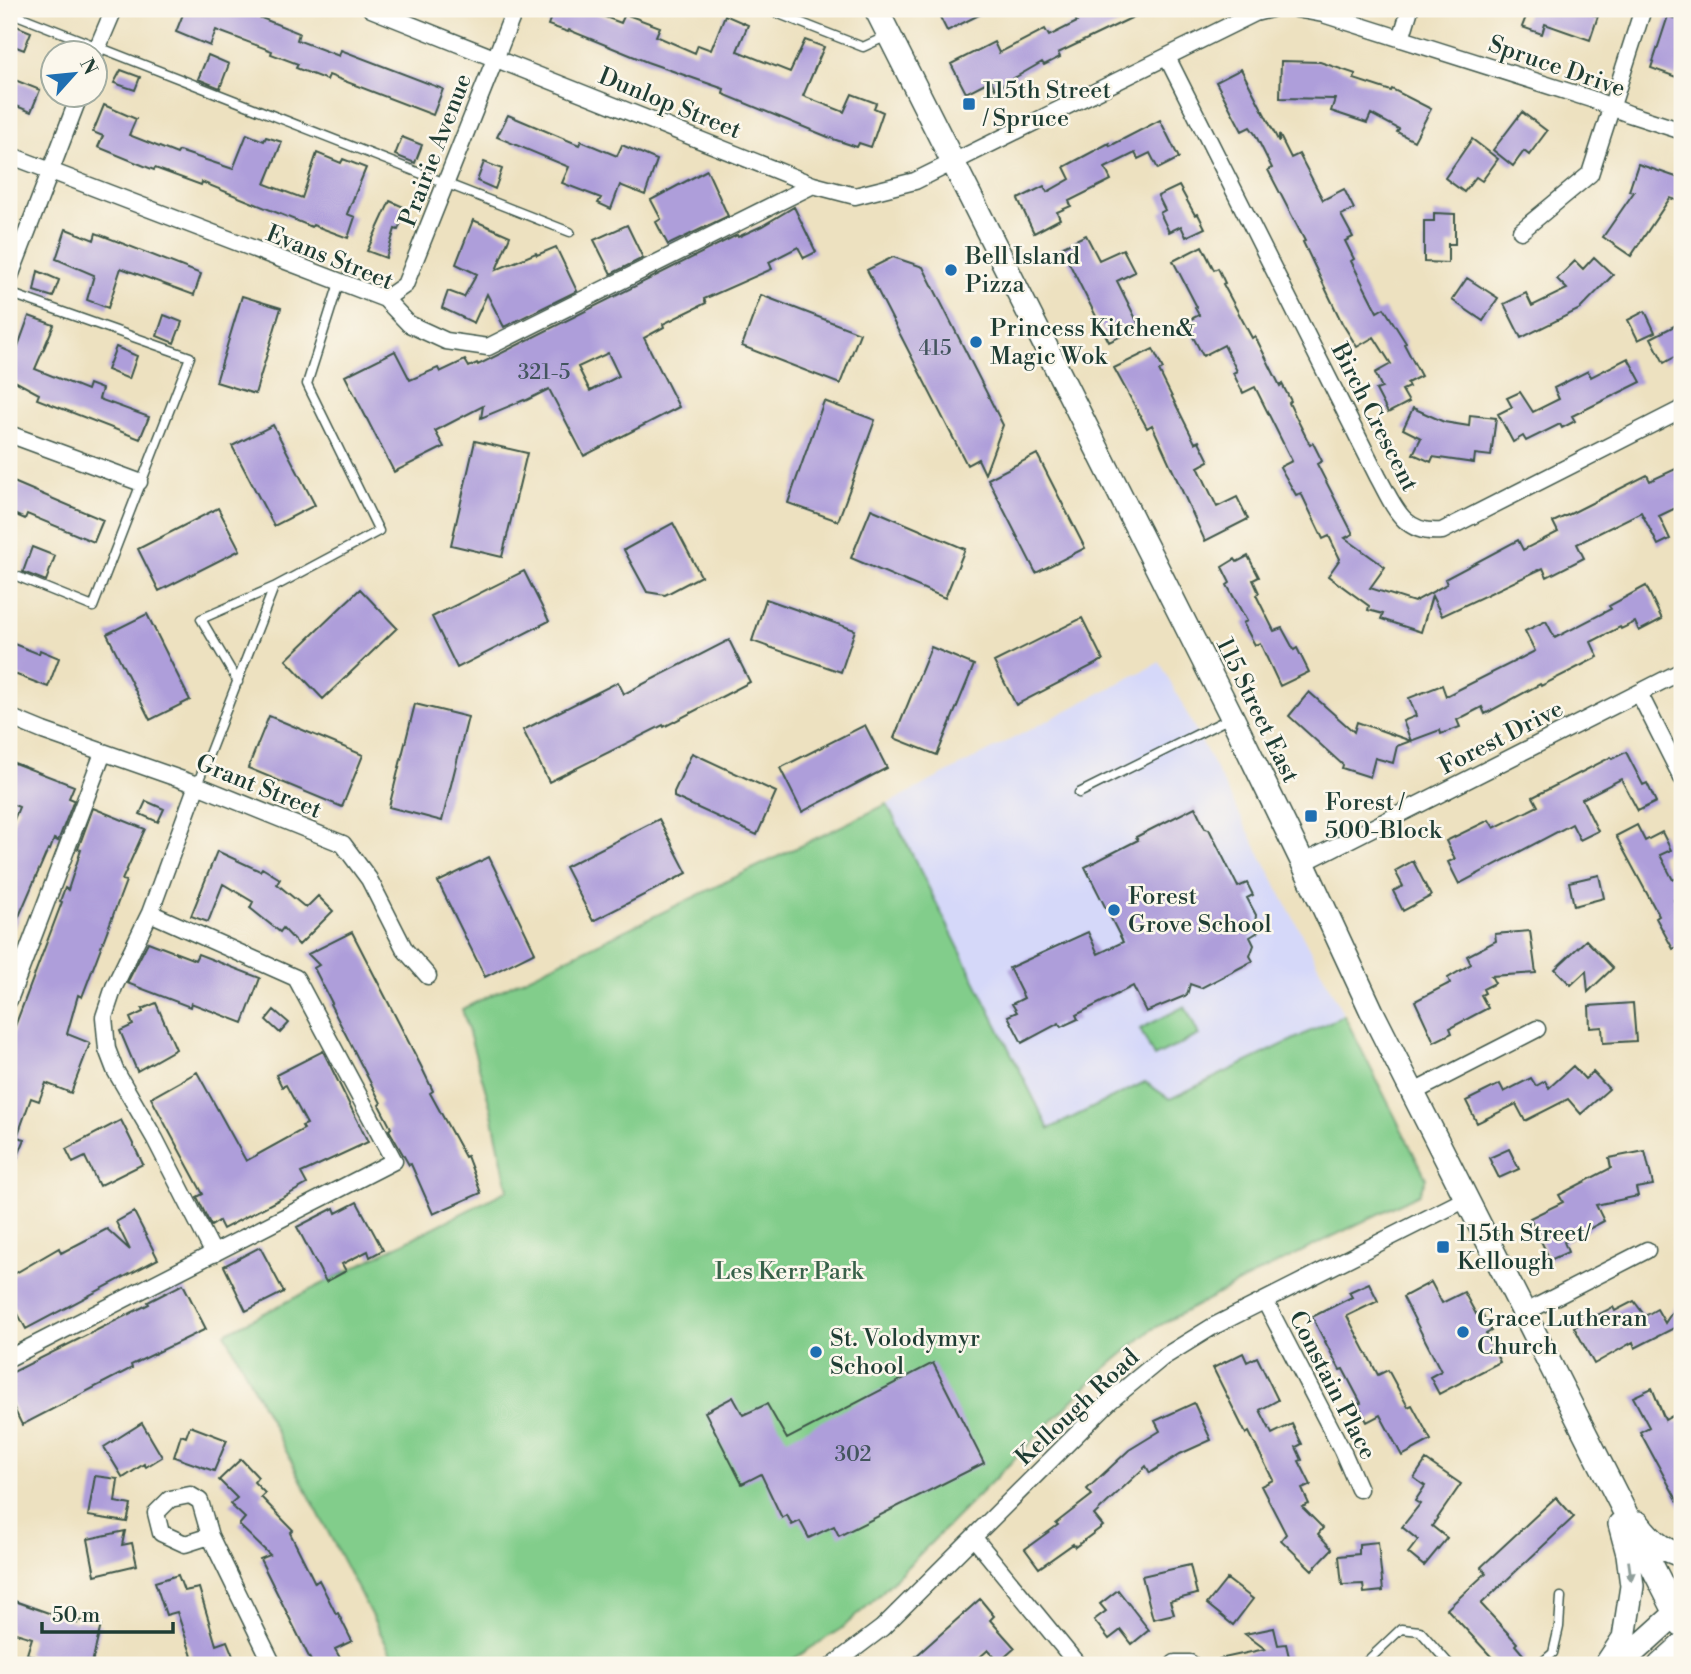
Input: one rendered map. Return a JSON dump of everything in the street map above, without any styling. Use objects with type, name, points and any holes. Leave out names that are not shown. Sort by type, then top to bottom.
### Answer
[{"type":"street","points":[[102,38],[114,9]]},
{"type":"street","name":"Dunlop Street","points":[[371,9],[813,185],[855,196],[915,181],[954,162]]},
{"type":"street","name":"Prairie Avenue","points":[[385,299],[405,285],[515,9]]},
{"type":"street","name":"115 Street East","points":[[876,9],[1232,717],[1373,1014],[1608,1481],[1680,1615]]},
{"type":"street","points":[[954,162],[1255,13],[1271,9]]},
{"type":"street","name":"Spruce Drive","points":[[1296,9],[1323,14],[1591,99],[1682,131]]},
{"type":"street","points":[[1401,39],[1410,9]]},
{"type":"street","points":[[1521,231],[1590,174],[1643,9]]},
{"type":"street","name":"Birch Crescent","points":[[1167,57],[1378,477],[1401,517],[1417,530],[1442,531],[1682,409]]},
{"type":"street","points":[[9,279],[75,108]]},
{"type":"street","name":"Evans Street","points":[[9,155],[385,299],[410,324],[446,341],[488,347],[813,185]]},
{"type":"street","points":[[9,434],[139,482]]},
{"type":"street","name":"Forest Drive","points":[[1303,863],[1682,671]]},
{"type":"street","points":[[1639,693],[1682,778]]},
{"type":"street","name":"Grant Street","points":[[9,717],[197,785],[343,844],[369,879],[405,950],[428,976]]},
{"type":"street","points":[[9,1000],[103,752]]},
{"type":"street","points":[[197,785],[150,913],[114,987],[104,1017],[107,1049],[115,1070],[155,1139],[214,1254]]},
{"type":"street","points":[[9,1358],[394,1161],[296,978],[150,913]]},
{"type":"street","points":[[1414,1093],[1537,1029]]},
{"type":"street","name":"Kellough Road","points":[[833,1665],[882,1628],[1110,1401],[1152,1367],[1185,1343],[1466,1199]]},
{"type":"street","points":[[1524,1313],[1647,1250]]},
{"type":"street","name":"Constain Place","points":[[1265,1301],[1342,1450],[1359,1489]]},
{"type":"street","points":[[1608,1481],[1655,1543],[1682,1555]]},
{"type":"street","points":[[1606,1665],[1624,1638],[1632,1586],[1628,1554],[1608,1481]]},
{"type":"street","points":[[210,1536],[273,1665]]},
{"type":"street","points":[[974,1538],[1078,1665]]},
{"type":"street","points":[[1619,1665],[1680,1615]]},
{"type":"street","points":[[1660,1665],[1682,1645]]},
{"type":"street","points":[[1173,1665],[1192,1665]]},
{"type":"lane","points":[[766,9],[863,47],[890,35]]},
{"type":"lane","points":[[9,12],[67,38]]},
{"type":"lane","points":[[108,56],[570,232]]},
{"type":"lane","points":[[238,682],[201,619],[274,587],[379,531],[307,384],[339,283]]},
{"type":"lane","points":[[9,293],[190,357],[139,482],[93,607],[9,573]]},
{"type":"lane","points":[[197,785],[274,587]]},
{"type":"lane","points":[[1079,793],[1232,717]]},
{"type":"lane","points":[[1539,1665],[1553,1653],[1559,1627],[1561,1597]]},
{"type":"lane","points":[[1363,1665],[1401,1629],[1420,1631],[1450,1665]]},
{"type":"shaded area","name":"Forest Grove School","points":[[1160,662],[1344,1015],[1170,1099],[1145,1082],[1049,1130],[887,804]]},
{"type":"green space","name":"Les Kerr Park","points":[[887,804],[1049,1129],[1145,1082],[1170,1099],[1344,1015],[1426,1178],[1419,1194],[1244,1280],[1151,1330],[1100,1373],[873,1601],[842,1628],[784,1665],[397,1665],[225,1333],[508,1190],[491,1109],[462,1009]]},
{"type":"green space","points":[[1185,1006],[1199,1035],[1154,1057],[1140,1029]]},
{"type":"building","points":[[185,9],[239,9],[299,33],[297,40],[339,56],[341,50],[443,89],[433,115],[329,75],[327,80],[296,68],[298,64],[271,54],[272,51],[216,30],[210,46],[176,32]]},
{"type":"building","points":[[554,9],[584,9],[621,23],[625,14],[660,27],[656,36],[695,53],[698,45],[711,50],[725,15],[748,25],[737,51],[790,72],[805,40],[824,47],[803,96],[844,112],[852,94],[876,103],[874,108],[883,112],[871,147],[859,143],[857,147],[833,139],[723,94],[724,89],[647,62],[569,30],[568,32],[548,25]]},
{"type":"building","points":[[936,9],[991,9],[947,31]]},
{"type":"building","points":[[1070,9],[1150,9],[1058,53],[1060,57],[1044,65],[1042,62],[995,89],[991,80],[966,93],[951,64],[994,42],[999,53],[1045,29],[1049,36],[1077,22]]},
{"type":"building","points":[[1529,9],[1576,9],[1598,16],[1590,40],[1545,24],[1542,34],[1522,27]]},
{"type":"building","points":[[1668,16],[1682,21],[1682,60],[1676,77],[1651,68]]},
{"type":"building","points":[[9,23],[31,32],[24,50],[9,44]]},
{"type":"building","points":[[208,55],[229,64],[220,88],[198,79]]},
{"type":"building","points":[[1281,61],[1320,62],[1356,74],[1354,79],[1391,91],[1392,89],[1431,109],[1414,141],[1397,132],[1399,129],[1371,114],[1367,123],[1331,111],[1335,99],[1280,98]]},
{"type":"building","points":[[1241,69],[1279,142],[1279,134],[1291,158],[1299,154],[1323,200],[1344,189],[1354,209],[1341,215],[1353,237],[1345,241],[1354,259],[1351,261],[1377,312],[1384,308],[1406,343],[1404,344],[1421,376],[1407,383],[1409,387],[1402,390],[1409,402],[1388,413],[1376,390],[1382,388],[1375,373],[1391,364],[1374,337],[1357,347],[1342,323],[1303,242],[1305,241],[1268,170],[1272,168],[1255,134],[1250,127],[1242,131],[1216,82]]},
{"type":"building","points":[[121,70],[140,77],[135,90],[114,83]]},
{"type":"building","points":[[9,80],[38,89],[31,112],[9,103]]},
{"type":"building","points":[[108,107],[136,119],[129,135],[177,154],[179,151],[233,169],[247,134],[264,141],[266,137],[282,142],[265,184],[302,198],[317,153],[341,163],[343,159],[366,168],[347,214],[355,217],[348,238],[313,225],[312,227],[202,182],[201,185],[155,168],[154,170],[98,147],[103,136],[93,132],[103,108]]},
{"type":"building","points":[[1522,112],[1547,131],[1529,155],[1524,151],[1513,166],[1493,150]]},
{"type":"building","points":[[508,115],[579,145],[581,141],[617,156],[622,145],[657,160],[645,195],[620,185],[611,209],[598,203],[601,198],[562,183],[569,167],[497,137]]},
{"type":"building","points":[[1160,120],[1179,158],[1158,169],[1150,153],[1138,159],[1135,153],[1105,168],[1111,180],[1069,201],[1071,206],[1057,212],[1060,219],[1034,233],[1018,199],[1044,186],[1047,192],[1070,179],[1064,167]]},
{"type":"building","points":[[402,137],[422,145],[415,163],[395,155]]},
{"type":"building","points":[[1472,139],[1498,159],[1482,181],[1476,177],[1464,192],[1445,178]]},
{"type":"building","points":[[484,162],[502,169],[495,189],[477,181]]},
{"type":"building","points":[[1638,164],[1682,179],[1682,202],[1670,198],[1631,256],[1603,237],[1634,192],[1629,191]]},
{"type":"building","points":[[707,170],[728,216],[668,245],[656,222],[661,219],[651,200]]},
{"type":"building","points":[[1179,186],[1205,228],[1186,237],[1181,226],[1169,232],[1160,213],[1165,210],[1158,196]]},
{"type":"building","points":[[390,201],[406,208],[398,230],[395,229],[386,258],[367,251]]},
{"type":"building","points":[[794,207],[816,252],[804,258],[798,247],[769,262],[772,269],[704,299],[706,303],[663,324],[664,327],[644,338],[679,407],[584,456],[549,389],[481,418],[483,406],[435,431],[444,447],[394,472],[345,376],[395,351],[410,380],[438,368],[440,372],[465,360],[469,367],[477,363],[478,365],[737,235],[738,237]],"holes":[[[608,353],[619,376],[590,391],[578,367]]]},
{"type":"building","points":[[1434,213],[1455,214],[1455,244],[1448,244],[1448,263],[1424,262],[1424,221],[1434,221]]},
{"type":"building","points":[[473,220],[510,236],[496,270],[556,247],[577,291],[504,327],[487,294],[474,323],[442,308],[448,291],[464,297],[477,274],[456,264]]},
{"type":"building","points":[[627,225],[643,258],[611,274],[594,240]]},
{"type":"building","points":[[66,229],[94,240],[96,233],[201,274],[194,295],[121,268],[108,308],[87,300],[94,275],[56,259]]},
{"type":"building","points":[[1086,235],[1099,260],[1123,249],[1135,272],[1117,281],[1140,327],[1109,342],[1061,247]]},
{"type":"building","points":[[1202,246],[1214,270],[1218,268],[1225,283],[1223,284],[1252,338],[1255,336],[1280,386],[1282,384],[1291,401],[1289,403],[1310,445],[1313,443],[1322,461],[1317,464],[1353,534],[1345,538],[1385,567],[1370,588],[1414,602],[1447,584],[1445,579],[1518,540],[1523,550],[1558,532],[1553,522],[1647,475],[1650,481],[1682,466],[1682,505],[1659,516],[1670,539],[1658,545],[1641,512],[1577,544],[1584,558],[1547,577],[1543,568],[1442,616],[1432,596],[1421,632],[1381,619],[1383,614],[1368,610],[1369,606],[1328,576],[1340,559],[1329,536],[1323,539],[1301,493],[1296,495],[1280,467],[1292,461],[1255,387],[1243,393],[1233,373],[1237,371],[1224,345],[1203,356],[1185,322],[1199,315],[1173,261]]},
{"type":"building","points":[[893,257],[923,267],[1003,425],[985,474],[978,459],[967,465],[867,270]]},
{"type":"building","points":[[1594,257],[1613,275],[1580,309],[1521,338],[1504,304],[1526,293],[1532,306],[1567,289],[1557,279],[1575,261],[1583,269]]},
{"type":"building","points":[[38,271],[59,280],[53,297],[34,291]]},
{"type":"building","points":[[1467,278],[1498,298],[1483,321],[1452,300]]},
{"type":"building","points":[[761,295],[860,333],[840,384],[742,346]]},
{"type":"building","points":[[242,296],[281,308],[255,394],[216,382]]},
{"type":"building","points":[[1645,311],[1655,332],[1638,340],[1628,320]]},
{"type":"building","points":[[164,315],[182,322],[174,343],[157,336]]},
{"type":"building","points":[[29,316],[54,325],[35,369],[87,390],[89,384],[102,389],[99,399],[149,417],[140,439],[37,399],[39,394],[9,378],[9,371]]},
{"type":"building","points":[[1682,322],[1682,353],[1664,363],[1651,338]]},
{"type":"building","points":[[116,347],[137,356],[129,379],[107,370]]},
{"type":"building","points":[[1153,349],[1163,369],[1159,371],[1195,443],[1199,441],[1209,461],[1198,467],[1217,507],[1237,497],[1248,519],[1205,541],[1152,425],[1147,428],[1114,368]]},
{"type":"building","points":[[1628,358],[1641,382],[1572,416],[1575,421],[1562,428],[1560,424],[1526,441],[1523,436],[1513,442],[1498,414],[1512,407],[1507,398],[1520,392],[1533,412],[1559,399],[1554,388],[1588,371],[1591,377]]},
{"type":"building","points":[[824,401],[875,420],[838,521],[788,503]]},
{"type":"building","points":[[1413,408],[1444,422],[1469,426],[1470,415],[1496,418],[1491,456],[1475,454],[1474,463],[1433,457],[1431,462],[1413,454],[1421,438],[1403,429]]},
{"type":"building","points":[[273,425],[315,505],[274,526],[232,446]]},
{"type":"building","points":[[475,441],[527,453],[502,557],[451,545]]},
{"type":"building","points":[[1037,454],[1085,548],[1036,573],[988,479]]},
{"type":"building","points":[[9,480],[103,520],[94,542],[27,514],[25,519],[9,512]]},
{"type":"building","points":[[218,508],[240,550],[159,591],[138,549]]},
{"type":"building","points":[[871,509],[965,549],[945,598],[851,558]]},
{"type":"building","points":[[673,523],[701,576],[665,595],[647,592],[624,550]]},
{"type":"building","points":[[32,547],[55,556],[46,581],[23,572]]},
{"type":"building","points":[[1248,556],[1259,577],[1253,580],[1259,593],[1256,595],[1274,631],[1282,628],[1294,650],[1297,648],[1309,672],[1280,686],[1260,643],[1255,645],[1243,623],[1247,621],[1227,585],[1230,583],[1222,567],[1235,559],[1237,562]]},
{"type":"building","points":[[524,571],[549,621],[457,668],[432,617]]},
{"type":"building","points":[[1646,586],[1662,619],[1639,631],[1635,622],[1621,629],[1620,627],[1591,642],[1598,657],[1485,714],[1482,707],[1457,720],[1460,727],[1441,734],[1440,730],[1411,741],[1403,721],[1416,716],[1409,698],[1442,685],[1446,696],[1535,651],[1525,631],[1546,621],[1555,638],[1611,609],[1609,606]]},
{"type":"building","points":[[360,589],[397,628],[323,699],[286,660]]},
{"type":"building","points":[[766,599],[855,630],[841,672],[752,641]]},
{"type":"building","points":[[147,614],[190,700],[150,720],[107,634]]},
{"type":"building","points":[[1082,618],[1103,660],[1016,705],[994,662]]},
{"type":"building","points":[[729,640],[750,682],[549,782],[523,730],[618,682],[624,694]]},
{"type":"building","points":[[9,642],[39,654],[40,650],[59,658],[48,687],[9,672]]},
{"type":"building","points":[[931,647],[974,665],[937,755],[894,738]]},
{"type":"building","points":[[1309,692],[1354,732],[1357,722],[1411,741],[1397,746],[1393,763],[1375,758],[1370,777],[1342,768],[1343,765],[1289,716]]},
{"type":"building","points":[[415,704],[468,717],[442,821],[389,807]]},
{"type":"building","points":[[269,716],[363,755],[342,807],[248,768]]},
{"type":"building","points":[[865,725],[887,768],[802,812],[780,768]]},
{"type":"building","points":[[1626,752],[1643,785],[1647,783],[1656,802],[1638,811],[1621,779],[1582,799],[1598,831],[1580,840],[1572,824],[1459,884],[1448,862],[1455,859],[1446,841],[1489,820],[1494,828],[1538,806],[1533,797]]},
{"type":"building","points":[[692,753],[776,792],[757,835],[674,797]]},
{"type":"building","points":[[9,761],[74,786],[69,798],[74,800],[58,841],[54,839],[50,850],[48,849],[10,937],[9,832],[19,807],[9,803]]},
{"type":"building","points":[[146,801],[164,809],[158,822],[140,814]]},
{"type":"building","points":[[1195,807],[1238,887],[1247,883],[1253,895],[1247,898],[1256,915],[1255,925],[1258,932],[1250,937],[1254,945],[1250,956],[1253,961],[1201,988],[1190,984],[1187,995],[1146,1012],[1133,986],[1076,1015],[1078,1019],[1061,1027],[1059,1023],[1022,1043],[1008,1016],[1017,1012],[1012,1004],[1024,998],[1009,968],[1088,932],[1098,954],[1123,942],[1085,867]]},
{"type":"building","points":[[93,808],[145,829],[122,880],[126,881],[82,997],[78,995],[67,1034],[90,1043],[71,1093],[46,1083],[39,1101],[31,1098],[17,1137],[25,1139],[9,1178],[9,1042],[65,888],[68,890],[81,850],[78,849]]},
{"type":"building","points":[[659,819],[687,873],[593,921],[565,867]]},
{"type":"building","points":[[1637,825],[1645,841],[1662,832],[1671,850],[1660,855],[1673,880],[1682,875],[1682,895],[1674,900],[1682,915],[1682,944],[1673,949],[1656,918],[1659,916],[1616,836]]},
{"type":"building","points":[[217,851],[260,871],[262,868],[280,879],[277,884],[306,908],[318,896],[333,911],[299,945],[283,928],[280,932],[250,908],[253,902],[223,884],[208,922],[191,916]]},
{"type":"building","points":[[489,857],[535,952],[485,977],[438,882]]},
{"type":"building","points":[[1413,861],[1431,896],[1403,911],[1393,891],[1403,886],[1395,871]]},
{"type":"building","points":[[1599,875],[1604,898],[1574,906],[1569,882]]},
{"type":"building","points":[[1530,931],[1536,973],[1491,976],[1495,983],[1483,989],[1485,993],[1481,995],[1488,1008],[1450,1028],[1452,1033],[1434,1042],[1415,1001],[1450,983],[1448,978],[1471,964],[1467,956],[1496,941],[1495,934]]},
{"type":"building","points":[[352,932],[421,1066],[433,1091],[430,1093],[465,1157],[467,1156],[481,1193],[433,1214],[411,1164],[409,1165],[389,1130],[391,1128],[379,1105],[381,1103],[330,1004],[332,1003],[314,968],[319,965],[308,954]]},
{"type":"building","points":[[1586,940],[1613,968],[1588,992],[1586,971],[1571,985],[1555,969]]},
{"type":"building","points":[[148,942],[195,960],[198,954],[260,978],[243,1023],[191,1003],[190,1007],[127,983]]},
{"type":"building","points":[[156,1003],[176,1049],[137,1071],[120,1031],[133,1025],[130,1018]]},
{"type":"building","points":[[1633,1003],[1636,1041],[1603,1043],[1602,1027],[1590,1028],[1589,1006]]},
{"type":"building","points":[[274,1010],[289,1023],[280,1033],[266,1020]]},
{"type":"building","points":[[323,1051],[368,1142],[301,1173],[307,1184],[280,1199],[223,1229],[219,1221],[211,1226],[197,1197],[203,1194],[151,1098],[197,1072],[246,1161],[304,1129],[302,1126],[307,1124],[286,1085],[282,1087],[276,1075]]},
{"type":"building","points":[[1573,1066],[1585,1079],[1593,1072],[1609,1089],[1581,1114],[1568,1099],[1525,1121],[1516,1104],[1477,1123],[1466,1101],[1500,1084],[1504,1092],[1531,1078],[1536,1086],[1545,1081],[1549,1088]]},
{"type":"building","points":[[121,1120],[143,1164],[99,1186],[85,1157],[73,1163],[66,1149]]},
{"type":"building","points":[[1509,1149],[1519,1169],[1499,1178],[1489,1158]]},
{"type":"building","points":[[1645,1151],[1653,1185],[1636,1188],[1638,1196],[1596,1205],[1604,1221],[1564,1242],[1568,1252],[1550,1260],[1530,1218],[1563,1202],[1559,1195],[1611,1168],[1609,1158]]},
{"type":"building","points":[[357,1202],[383,1250],[370,1257],[368,1251],[342,1264],[346,1271],[326,1282],[297,1227],[334,1208],[336,1213]]},
{"type":"building","points":[[134,1212],[158,1259],[26,1329],[9,1297],[9,1277],[59,1248],[61,1253],[107,1229],[130,1250],[116,1222]]},
{"type":"building","points":[[260,1247],[284,1292],[246,1311],[224,1266]]},
{"type":"building","points":[[1431,1282],[1442,1303],[1464,1292],[1476,1314],[1481,1311],[1491,1331],[1486,1334],[1500,1362],[1439,1394],[1430,1377],[1441,1371],[1403,1297]]},
{"type":"building","points":[[1369,1283],[1378,1301],[1347,1316],[1378,1375],[1388,1370],[1408,1407],[1412,1405],[1431,1440],[1402,1456],[1380,1415],[1367,1422],[1358,1404],[1361,1403],[1312,1317],[1352,1297],[1349,1292]]},
{"type":"building","points":[[183,1284],[206,1329],[131,1365],[132,1368],[22,1425],[9,1398],[9,1374],[149,1304],[148,1302]]},
{"type":"building","points":[[1682,1297],[1682,1324],[1635,1348],[1633,1342],[1594,1364],[1574,1327],[1613,1307],[1615,1311],[1634,1301],[1645,1316],[1657,1309],[1665,1323]]},
{"type":"building","points":[[1243,1353],[1247,1362],[1257,1357],[1278,1400],[1260,1410],[1272,1434],[1292,1424],[1302,1444],[1296,1447],[1302,1460],[1299,1461],[1311,1485],[1302,1489],[1309,1504],[1302,1507],[1323,1528],[1318,1534],[1332,1549],[1312,1570],[1281,1540],[1286,1534],[1261,1486],[1273,1480],[1213,1368]]},
{"type":"building","points":[[933,1363],[984,1463],[839,1536],[834,1526],[809,1538],[800,1521],[792,1525],[787,1515],[782,1518],[761,1474],[742,1484],[705,1412],[733,1397],[743,1415],[767,1404],[787,1439]]},
{"type":"building","points":[[1652,1388],[1665,1420],[1672,1416],[1676,1423],[1682,1421],[1682,1509],[1640,1432],[1649,1427],[1633,1397]]},
{"type":"building","points":[[1194,1403],[1211,1440],[1180,1454],[1150,1473],[1146,1466],[1094,1515],[1103,1526],[1075,1547],[1073,1544],[1039,1568],[1025,1549],[1092,1495],[1087,1489],[1129,1450],[1160,1431],[1155,1421]]},
{"type":"building","points":[[142,1423],[162,1457],[146,1467],[144,1464],[123,1478],[104,1447]]},
{"type":"building","points":[[190,1426],[227,1440],[214,1471],[174,1457],[181,1435],[186,1437]]},
{"type":"building","points":[[241,1459],[258,1477],[254,1482],[265,1493],[261,1497],[293,1530],[290,1533],[315,1583],[319,1580],[352,1641],[335,1649],[344,1665],[313,1665],[260,1559],[270,1555],[239,1525],[245,1518],[230,1504],[237,1498],[219,1480]]},
{"type":"building","points":[[1426,1460],[1461,1484],[1432,1526],[1447,1538],[1424,1566],[1408,1553],[1418,1540],[1402,1527],[1420,1504],[1415,1501],[1425,1486],[1414,1478]]},
{"type":"building","points":[[95,1476],[118,1479],[115,1502],[131,1505],[127,1522],[88,1516]]},
{"type":"building","points":[[1556,1497],[1574,1517],[1481,1604],[1517,1643],[1515,1645],[1526,1658],[1518,1665],[1499,1665],[1447,1609],[1486,1573],[1481,1567]]},
{"type":"building","points":[[125,1531],[122,1545],[132,1543],[137,1565],[95,1575],[88,1539]]},
{"type":"building","points":[[1378,1542],[1383,1591],[1364,1593],[1363,1584],[1342,1585],[1339,1556],[1359,1554],[1359,1544]]},
{"type":"building","points":[[1190,1565],[1197,1594],[1170,1601],[1174,1614],[1153,1619],[1142,1576]]},
{"type":"building","points":[[178,1575],[184,1591],[199,1588],[216,1645],[227,1641],[235,1661],[224,1665],[195,1665],[177,1612],[166,1615],[155,1582]]},
{"type":"building","points":[[1227,1579],[1253,1599],[1233,1625],[1207,1604]]},
{"type":"building","points":[[1118,1590],[1149,1630],[1132,1644],[1121,1630],[1109,1639],[1094,1620],[1106,1611],[1100,1604]]},
{"type":"building","points":[[9,1599],[77,1623],[77,1620],[101,1625],[92,1663],[81,1660],[80,1665],[65,1665],[27,1654],[32,1638],[9,1631]]},
{"type":"building","points":[[980,1599],[994,1616],[990,1620],[1015,1648],[999,1662],[988,1650],[971,1665],[906,1665]]},
{"type":"building","points":[[1274,1628],[1278,1645],[1286,1644],[1291,1665],[1219,1665],[1219,1659],[1265,1649],[1245,1634]]},
{"type":"place","name":"115th Street / Spruce","points":[[969,104]]},
{"type":"place","name":"Bell Island Pizza","points":[[951,270]]},
{"type":"place","name":"Princess Kitchen& Magic Wok","points":[[976,342]]},
{"type":"place","name":"Forest / 500-Block","points":[[1311,816]]},
{"type":"place","name":"Forest Grove School","points":[[1114,910]]},
{"type":"place","name":"115th Street/ Kellough","points":[[1443,1247]]},
{"type":"place","name":"Grace Lutheran Church","points":[[1463,1332]]},
{"type":"place","name":"St. Volodymyr School","points":[[816,1352]]}]
